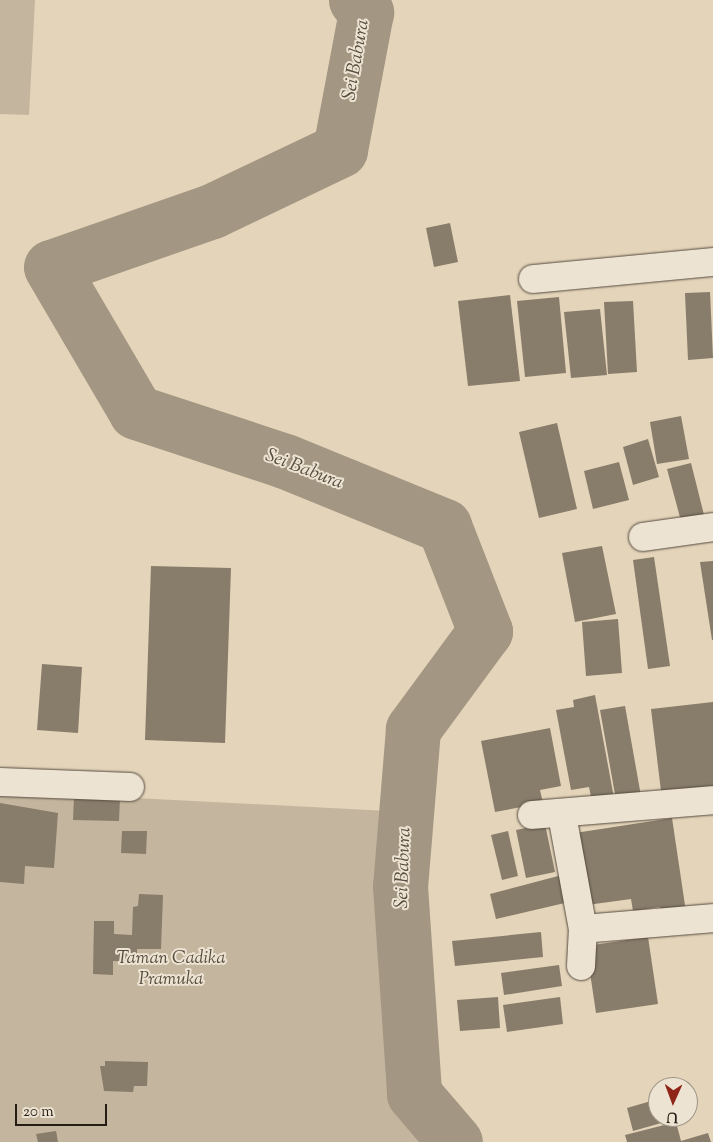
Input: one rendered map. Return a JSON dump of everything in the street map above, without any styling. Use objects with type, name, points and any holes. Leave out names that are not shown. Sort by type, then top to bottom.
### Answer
[{"type":"street","points":[[533,279],[713,262]]},
{"type":"street","points":[[643,537],[713,526]]},
{"type":"street","points":[[0,782],[130,787]]},
{"type":"street","points":[[532,815],[562,815],[713,800]]},
{"type":"street","points":[[562,815],[583,929],[581,966]]},
{"type":"street","points":[[583,929],[713,918]]},
{"type":"green space","points":[[0,0],[35,0],[29,115],[0,114]]},
{"type":"green space","name":"Taman Cadika Pramuka","points":[[0,791],[388,811],[389,990],[396,1103],[428,1142],[0,1142]]},
{"type":"building","points":[[450,223],[458,262],[434,267],[426,228]]},
{"type":"building","points":[[710,292],[713,358],[688,360],[685,293]]},
{"type":"building","points":[[510,295],[520,381],[468,386],[458,301]]},
{"type":"building","points":[[559,297],[566,373],[525,377],[517,301]]},
{"type":"building","points":[[633,301],[637,372],[608,374],[604,302]]},
{"type":"building","points":[[600,309],[607,375],[571,378],[564,312]]},
{"type":"building","points":[[681,416],[689,459],[657,464],[650,422]]},
{"type":"building","points":[[557,423],[577,509],[539,518],[519,432]]},
{"type":"building","points":[[648,439],[659,477],[633,485],[623,447]]},
{"type":"building","points":[[619,462],[629,500],[593,509],[584,471]]},
{"type":"building","points":[[691,463],[704,515],[681,521],[667,469]]},
{"type":"building","points":[[602,546],[616,614],[575,622],[562,553]]},
{"type":"building","points":[[654,557],[670,666],[648,669],[633,560]]},
{"type":"building","points":[[713,561],[713,640],[712,640],[700,562]]},
{"type":"building","points":[[151,566],[231,568],[225,743],[145,740]]},
{"type":"building","points":[[618,619],[622,673],[586,676],[582,622]]},
{"type":"building","points":[[42,664],[82,667],[78,733],[37,730]]},
{"type":"building","points":[[595,695],[614,798],[592,802],[589,787],[571,790],[556,710],[574,707],[573,700]]},
{"type":"building","points":[[713,702],[713,786],[661,791],[651,709]]},
{"type":"building","points":[[625,706],[641,796],[616,800],[600,710]]},
{"type":"building","points":[[550,728],[561,786],[540,790],[543,803],[495,812],[481,741]]},
{"type":"building","points":[[74,797],[120,798],[119,821],[73,820]]},
{"type":"building","points":[[0,803],[58,813],[54,868],[25,866],[24,884],[0,882]]},
{"type":"building","points":[[672,818],[686,912],[662,915],[660,907],[633,911],[631,899],[587,905],[575,833]]},
{"type":"building","points":[[545,824],[555,872],[526,878],[516,830]]},
{"type":"building","points":[[122,831],[147,831],[146,854],[121,853]]},
{"type":"building","points":[[508,831],[518,876],[502,880],[491,835]]},
{"type":"building","points":[[562,875],[569,902],[496,919],[490,894]]},
{"type":"building","points":[[139,894],[163,895],[161,949],[137,949],[137,962],[113,961],[113,975],[93,974],[94,921],[114,921],[114,934],[132,935],[133,907],[138,906]]},
{"type":"building","points":[[541,932],[543,957],[455,966],[452,941]]},
{"type":"building","points":[[648,937],[658,1004],[596,1013],[586,946]]},
{"type":"building","points":[[559,965],[562,986],[504,995],[501,973]]},
{"type":"building","points":[[498,997],[500,1028],[460,1031],[457,1000]]},
{"type":"building","points":[[560,997],[563,1024],[507,1032],[503,1005]]},
{"type":"building","points":[[105,1061],[148,1062],[147,1086],[134,1086],[133,1092],[104,1091],[100,1066],[105,1066]]},
{"type":"building","points":[[648,1102],[648,1127],[633,1131],[627,1108]]},
{"type":"building","points":[[656,1127],[677,1127],[681,1141],[708,1133],[711,1142],[627,1142],[625,1135]]},
{"type":"building","points":[[56,1131],[58,1142],[38,1142],[36,1134]]},
{"type":"waterway","name":"Sei Babura","points":[[356,0],[366,12],[340,150],[212,211],[51,267],[136,412],[285,461],[444,526],[485,631],[413,729],[400,886],[414,1094],[455,1142]]}]
